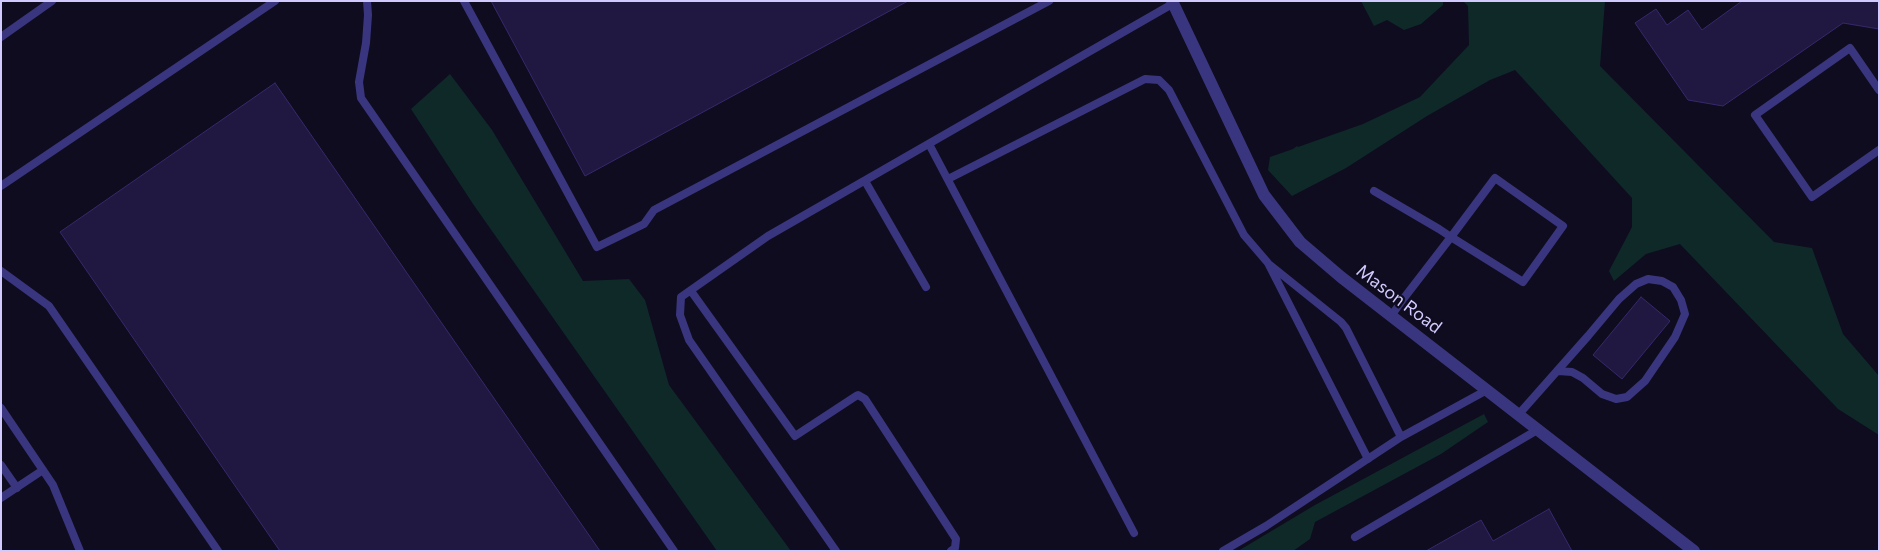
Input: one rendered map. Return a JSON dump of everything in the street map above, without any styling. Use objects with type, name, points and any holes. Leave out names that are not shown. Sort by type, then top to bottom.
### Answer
[{"type":"street","name":"Mason Road","points":[[1173,2],[1264,195],[1300,242],[1340,277],[1539,429],[1694,551]]},
{"type":"lane","points":[[1,37],[52,1]]},
{"type":"lane","points":[[1,186],[275,1]]},
{"type":"lane","points":[[367,1],[366,43],[359,82],[361,98],[674,551]]},
{"type":"lane","points":[[464,1],[598,247],[644,224],[654,210],[1050,1]]},
{"type":"lane","points":[[836,551],[689,340],[680,315],[682,297],[768,236],[1173,2]]},
{"type":"lane","points":[[1879,90],[1850,48],[1754,115],[1812,197],[1879,150]]},
{"type":"lane","points":[[948,179],[1145,79],[1159,80],[1169,90],[1244,235],[1268,263],[1346,328],[1401,437]]},
{"type":"lane","points":[[929,144],[1134,533]]},
{"type":"lane","points":[[1374,191],[1451,237],[1523,282],[1563,226],[1495,178],[1451,237],[1391,316]]},
{"type":"lane","points":[[865,181],[926,287]]},
{"type":"lane","points":[[1268,263],[1368,458]]},
{"type":"lane","points":[[1,271],[49,306],[218,551]]},
{"type":"lane","points":[[1519,414],[1619,299],[1636,284],[1648,279],[1662,280],[1673,287],[1681,300],[1685,314],[1675,337],[1646,382],[1627,397],[1616,399],[1602,394],[1583,378],[1572,372],[1558,371]]},
{"type":"lane","points":[[691,291],[795,436],[856,396],[858,395],[865,399],[956,539],[955,548],[951,551]]},
{"type":"lane","points":[[1223,551],[1266,526],[1401,437],[1488,390]]},
{"type":"lane","points":[[1,408],[53,485],[80,551]]},
{"type":"lane","points":[[1355,537],[1539,429]]},
{"type":"lane","points":[[1,465],[17,488]]},
{"type":"lane","points":[[1,498],[43,470]]},
{"type":"green space","points":[[1361,1],[1443,1],[1443,5],[1421,24],[1404,30],[1387,20],[1374,26]]},
{"type":"green space","points":[[1463,1],[1605,1],[1600,66],[1774,242],[1812,248],[1843,334],[1879,376],[1879,435],[1838,409],[1680,244],[1646,254],[1614,281],[1609,271],[1632,227],[1632,198],[1515,70],[1490,80],[1427,116],[1346,168],[1292,196],[1268,170],[1270,157],[1363,124],[1420,97],[1469,45],[1468,6]]},
{"type":"green space","points":[[450,74],[492,130],[583,281],[629,279],[645,300],[669,385],[791,551],[717,551],[473,204],[411,109]]},
{"type":"green space","points":[[1484,414],[1488,422],[1441,454],[1315,522],[1310,539],[1293,551],[1238,551],[1315,505]]},
{"type":"building","points":[[491,1],[908,1],[585,176]]},
{"type":"building","points":[[1742,1],[1879,1],[1879,29],[1843,23],[1723,106],[1688,100],[1635,23],[1656,9],[1667,25],[1688,10],[1702,30]]},
{"type":"building","points":[[275,83],[600,551],[280,551],[60,232]]},
{"type":"building","points":[[1641,297],[1670,321],[1622,379],[1593,355]]},
{"type":"building","points":[[1549,509],[1572,551],[1426,551],[1481,520],[1493,541]]}]
